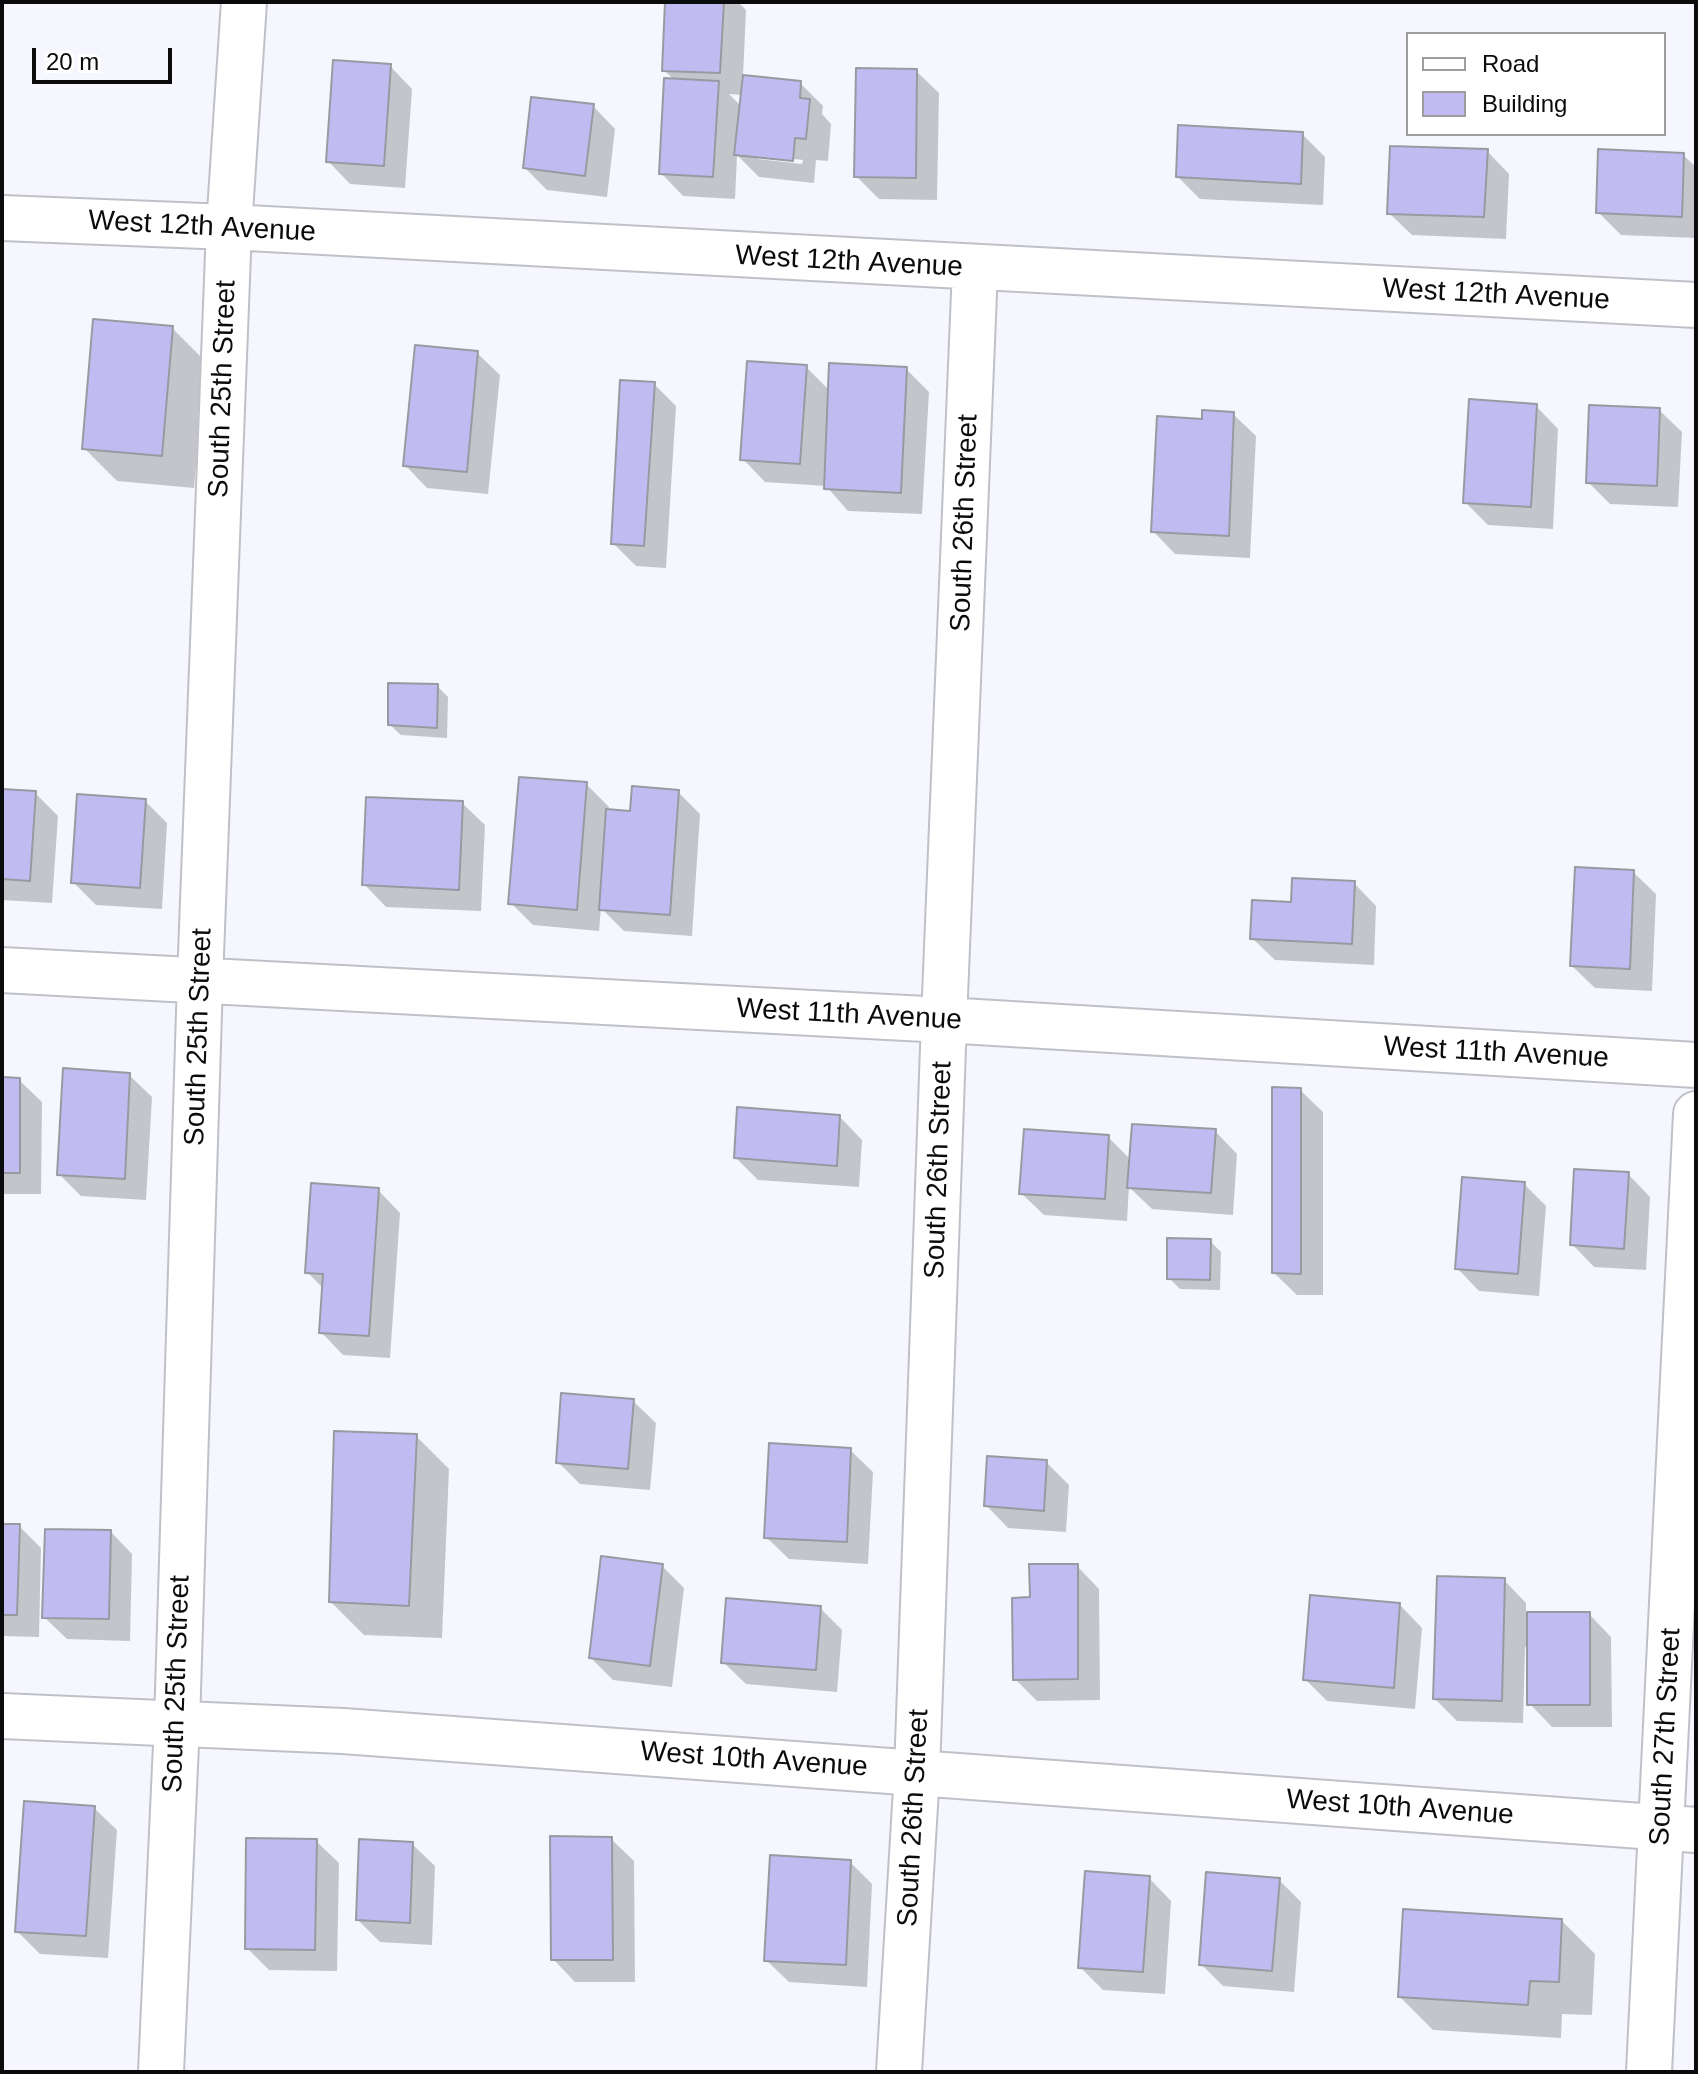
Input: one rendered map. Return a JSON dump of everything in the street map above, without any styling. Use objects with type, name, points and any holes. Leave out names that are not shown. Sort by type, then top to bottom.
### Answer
[{"type":"street","name":"South 25th Street","points":[[161,2072],[177,1723],[200,980],[229,227],[244,2]]},
{"type":"street","name":"West 12th Avenue","points":[[2,218],[229,227],[1696,305]]},
{"type":"street","name":"South 26th Street","points":[[899,2072],[917,1772],[975,269]]},
{"type":"street","name":"West 11th Avenue","points":[[2,970],[944,1020],[1696,1065]]},
{"type":"street","name":"South 27th Street","points":[[1649,2072],[1679,1829],[1696,1114]]},
{"type":"street","name":"West 10th Avenue","points":[[2,1716],[359,1732],[1679,1829]]},
{"type":"building","points":[[665,2],[724,2],[720,73],[662,71]]},
{"type":"building","points":[[333,60],[391,64],[384,166],[326,162]]},
{"type":"building","points":[[856,68],[917,69],[916,178],[854,177]]},
{"type":"building","points":[[743,75],[801,81],[800,98],[810,99],[806,139],[795,138],[793,161],[734,155]]},
{"type":"building","points":[[664,78],[719,81],[713,177],[659,174]]},
{"type":"building","points":[[531,97],[594,104],[585,176],[523,168]]},
{"type":"building","points":[[1178,125],[1303,132],[1301,184],[1176,177]]},
{"type":"building","points":[[1390,146],[1488,149],[1484,217],[1387,214]]},
{"type":"building","points":[[1598,149],[1684,153],[1682,217],[1596,213]]},
{"type":"building","points":[[93,319],[173,326],[162,456],[82,449]]},
{"type":"building","points":[[415,345],[478,351],[467,472],[403,466]]},
{"type":"building","points":[[747,361],[807,365],[800,464],[740,460]]},
{"type":"building","points":[[829,363],[907,367],[901,493],[824,489]]},
{"type":"building","points":[[620,380],[655,382],[644,546],[611,544]]},
{"type":"building","points":[[1469,399],[1537,404],[1531,507],[1463,503]]},
{"type":"building","points":[[1589,405],[1660,408],[1657,486],[1586,483]]},
{"type":"building","points":[[1202,410],[1234,412],[1229,536],[1151,532],[1157,416],[1202,419]]},
{"type":"building","points":[[388,683],[438,684],[437,728],[388,725]]},
{"type":"building","points":[[519,777],[587,782],[577,910],[508,904]]},
{"type":"building","points":[[632,786],[679,790],[670,915],[599,910],[606,809],[630,811]]},
{"type":"building","points":[[2,789],[36,791],[30,881],[2,879]]},
{"type":"building","points":[[77,794],[146,799],[140,888],[71,883]]},
{"type":"building","points":[[366,797],[463,801],[459,890],[362,885]]},
{"type":"building","points":[[1575,867],[1634,870],[1630,969],[1570,966]]},
{"type":"building","points":[[1292,878],[1355,881],[1352,944],[1250,939],[1252,900],[1291,902]]},
{"type":"building","points":[[63,1068],[130,1073],[125,1179],[57,1175]]},
{"type":"building","points":[[2,1077],[20,1078],[20,1173],[2,1173]]},
{"type":"building","points":[[1272,1087],[1301,1088],[1301,1274],[1272,1273]]},
{"type":"building","points":[[737,1107],[840,1115],[837,1166],[734,1158]]},
{"type":"building","points":[[1132,1124],[1216,1129],[1211,1193],[1127,1188]]},
{"type":"building","points":[[1024,1129],[1109,1135],[1105,1199],[1019,1194]]},
{"type":"building","points":[[1574,1169],[1629,1172],[1624,1249],[1570,1245]]},
{"type":"building","points":[[1462,1177],[1525,1182],[1518,1274],[1455,1269]]},
{"type":"building","points":[[311,1183],[379,1188],[369,1336],[319,1333],[323,1274],[305,1273]]},
{"type":"building","points":[[1167,1238],[1211,1239],[1210,1280],[1167,1279]]},
{"type":"building","points":[[561,1393],[634,1399],[628,1469],[556,1463]]},
{"type":"building","points":[[334,1431],[417,1434],[409,1606],[329,1602]]},
{"type":"building","points":[[769,1443],[851,1448],[847,1542],[764,1538]]},
{"type":"building","points":[[987,1456],[1047,1460],[1044,1511],[984,1506]]},
{"type":"building","points":[[2,1524],[20,1524],[17,1615],[2,1615]]},
{"type":"building","points":[[45,1529],[111,1530],[109,1619],[42,1618]]},
{"type":"building","points":[[601,1556],[663,1564],[650,1666],[589,1658]]},
{"type":"building","points":[[1029,1564],[1078,1564],[1078,1679],[1013,1680],[1012,1598],[1030,1597]]},
{"type":"building","points":[[1437,1576],[1505,1578],[1502,1701],[1433,1699]]},
{"type":"building","points":[[1310,1595],[1400,1603],[1394,1688],[1303,1680]]},
{"type":"building","points":[[726,1598],[821,1606],[816,1670],[721,1663]]},
{"type":"building","points":[[1527,1612],[1590,1612],[1590,1705],[1527,1705]]},
{"type":"building","points":[[24,1801],[95,1806],[86,1936],[15,1932]]},
{"type":"building","points":[[550,1836],[612,1837],[613,1960],[551,1960]]},
{"type":"building","points":[[246,1838],[317,1839],[315,1950],[245,1949]]},
{"type":"building","points":[[359,1839],[413,1842],[410,1923],[356,1920]]},
{"type":"building","points":[[770,1855],[851,1860],[846,1965],[764,1961]]},
{"type":"building","points":[[1085,1871],[1150,1876],[1143,1972],[1078,1968]]},
{"type":"building","points":[[1206,1872],[1280,1878],[1272,1971],[1199,1965]]},
{"type":"building","points":[[1403,1909],[1562,1919],[1559,1982],[1530,1981],[1528,2005],[1398,1997]]}]
